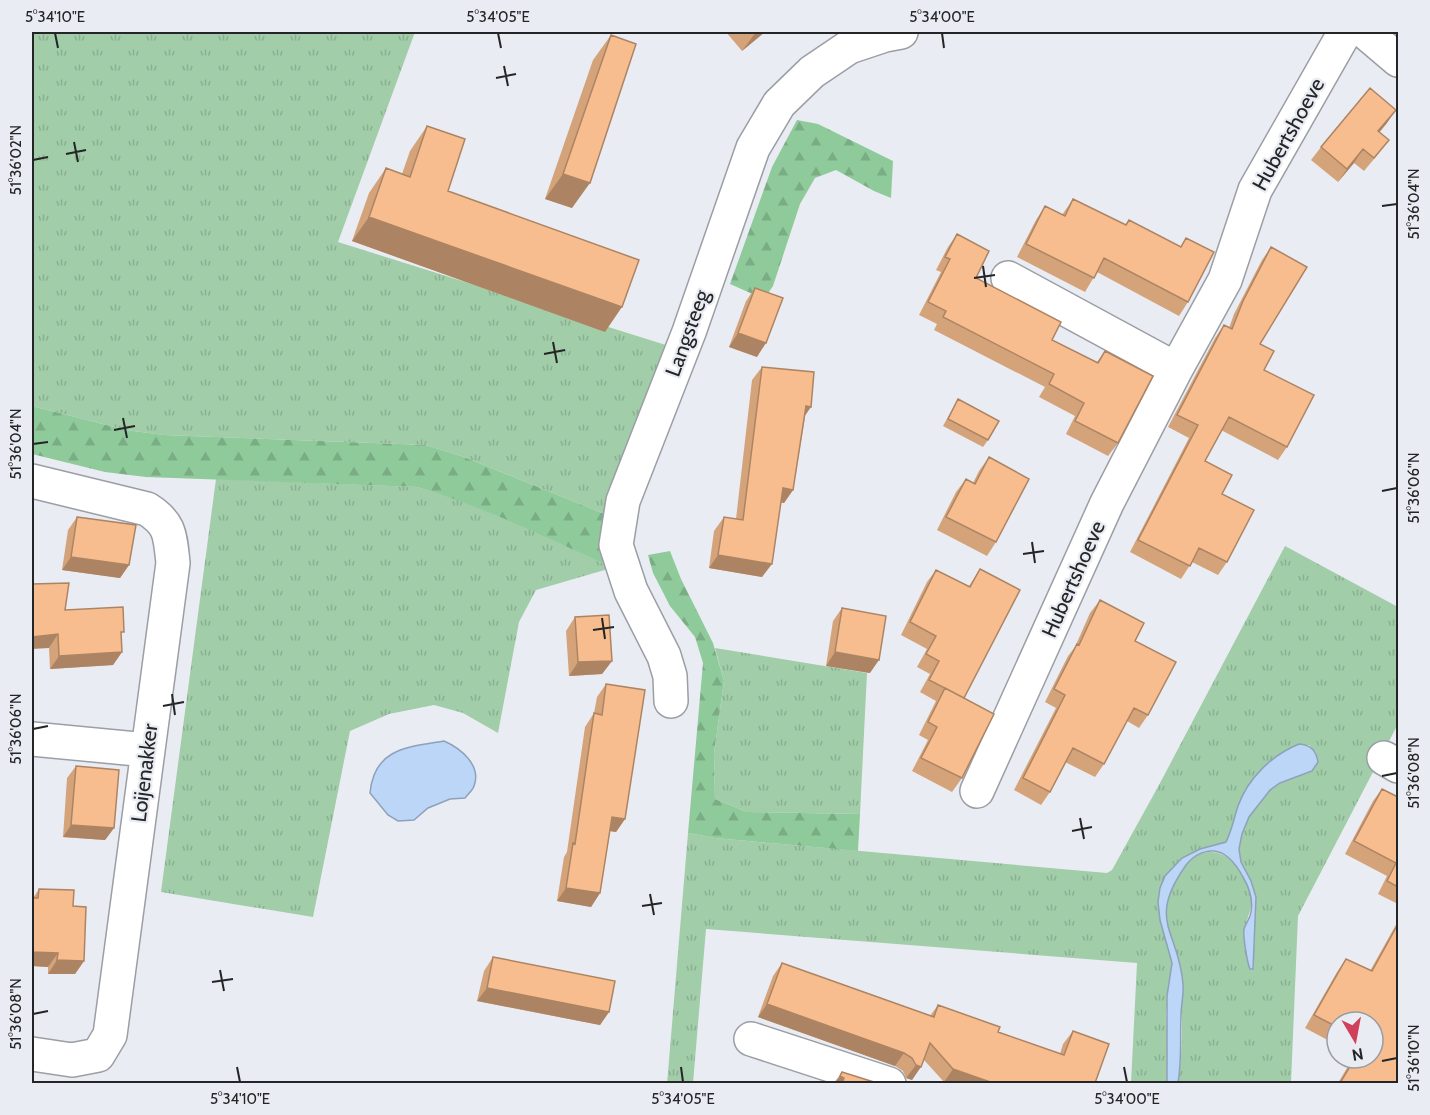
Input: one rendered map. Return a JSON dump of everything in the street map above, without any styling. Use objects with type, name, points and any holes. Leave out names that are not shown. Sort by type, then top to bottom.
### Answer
[{"type":"street","name":"Langsteeg","points":[[671,701],[670,676],[664,656],[631,591],[616,545],[622,501],[689,332],[753,148],[779,104],[812,72],[849,47],[901,32]]},
{"type":"street","name":"Hubertshoeve","points":[[977,791],[1107,503],[1225,280],[1255,190],[1345,32]]},
{"type":"street","points":[[1365,32],[1398,60]]},
{"type":"street","points":[[1008,278],[1176,369]]},
{"type":"street","name":"Loijenakker","points":[[32,481],[147,509],[162,518],[170,535],[173,563],[110,1035],[98,1054],[72,1060],[32,1054]]},
{"type":"street","points":[[32,739],[147,750]]},
{"type":"street","points":[[751,1039],[889,1083]]},
{"type":"green space","points":[[32,32],[415,32],[338,242],[669,346],[607,515],[464,457],[426,445],[164,435],[126,430],[32,406]]},
{"type":"green space","points":[[797,120],[818,124],[893,161],[891,198],[836,170],[815,178],[800,204],[773,286],[764,299],[730,284],[772,167]]},
{"type":"green space","points":[[32,406],[126,430],[164,435],[426,445],[464,457],[607,515],[608,566],[490,513],[417,487],[146,477],[105,472],[32,454]]},
{"type":"green space","points":[[216,479],[417,487],[460,500],[531,529],[608,566],[608,569],[536,590],[519,622],[498,733],[463,713],[434,705],[389,714],[350,731],[313,917],[161,892]]},
{"type":"green space","points":[[1285,546],[1398,607],[1398,724],[1298,916],[1291,1083],[1178,1083],[1182,1043],[1181,1003],[1176,962],[1166,923],[1167,902],[1173,883],[1183,867],[1196,856],[1210,852],[1224,855],[1238,868],[1250,892],[1251,908],[1244,936],[1248,964],[1254,964],[1251,881],[1241,862],[1239,849],[1242,834],[1249,817],[1269,790],[1317,762],[1316,752],[1309,745],[1278,757],[1262,768],[1248,786],[1238,806],[1226,842],[1200,849],[1160,888],[1172,963],[1166,1013],[1167,1083],[1131,1083],[1137,963],[706,929],[693,1083],[667,1084],[688,833],[715,838],[1107,873],[1112,870],[1159,785]]},
{"type":"green space","points":[[670,551],[681,579],[713,643],[724,681],[714,753],[715,799],[747,812],[860,814],[858,851],[715,838],[688,833],[703,663],[695,637],[670,606],[653,573],[648,555]]},
{"type":"green space","points":[[715,648],[867,673],[860,814],[747,812],[715,799],[714,753],[724,681]]},
{"type":"water","points":[[444,741],[457,748],[472,764],[476,778],[472,790],[465,798],[450,799],[428,808],[414,820],[398,821],[388,815],[370,793],[378,767],[395,752]]},
{"type":"water","points":[[1299,744],[1312,749],[1318,762],[1312,771],[1280,783],[1270,790],[1249,817],[1242,834],[1239,849],[1241,862],[1256,897],[1253,969],[1250,969],[1248,961],[1244,933],[1252,906],[1251,896],[1238,868],[1231,860],[1219,852],[1201,853],[1187,864],[1173,886],[1166,914],[1180,966],[1183,992],[1178,1083],[1167,1083],[1167,996],[1172,963],[1160,920],[1158,902],[1160,888],[1165,876],[1182,858],[1200,849],[1226,842],[1238,806],[1248,786],[1270,761]]},
{"type":"building","points":[[611,35],[636,44],[590,183],[563,174]]},
{"type":"building","points":[[1370,88],[1396,110],[1378,131],[1389,140],[1374,158],[1363,149],[1347,169],[1321,147]]},
{"type":"building","points":[[427,126],[465,139],[448,191],[639,260],[622,307],[369,217],[386,168],[410,177]]},
{"type":"building","points":[[1073,199],[1126,225],[1129,220],[1181,247],[1186,238],[1214,252],[1188,302],[1104,258],[1094,278],[1026,244],[1045,206],[1065,216]]},
{"type":"building","points":[[957,234],[989,251],[976,278],[1061,322],[1052,340],[1098,363],[1105,351],[1153,376],[1118,443],[1075,421],[1084,403],[1049,384],[1054,374],[943,317],[946,311],[928,302],[950,259],[945,257]]},
{"type":"building","points":[[1271,247],[1307,267],[1260,344],[1274,351],[1264,370],[1314,395],[1287,447],[1229,417],[1205,461],[1232,475],[1222,494],[1254,510],[1227,562],[1199,548],[1190,566],[1138,540],[1198,425],[1177,415],[1224,325],[1232,329],[1243,301]]},
{"type":"building","points":[[755,288],[783,298],[766,343],[738,333]]},
{"type":"building","points":[[762,367],[814,372],[811,407],[806,406],[793,490],[783,488],[772,564],[718,555],[724,517],[743,520]]},
{"type":"building","points":[[958,399],[999,421],[988,440],[948,419]]},
{"type":"building","points":[[989,457],[1029,479],[996,542],[946,517],[966,479],[975,484]]},
{"type":"building","points":[[77,517],[136,525],[129,565],[71,557]]},
{"type":"building","points":[[980,569],[1020,590],[964,698],[929,680],[939,661],[926,654],[936,636],[910,622],[936,570],[970,587]]},
{"type":"building","points":[[69,583],[65,610],[123,607],[122,652],[59,656],[58,634],[32,637],[32,584]]},
{"type":"building","points":[[1100,600],[1144,623],[1135,641],[1176,662],[1148,715],[1134,708],[1104,764],[1073,748],[1050,792],[1023,778],[1065,695],[1054,689],[1077,644],[1079,645]]},
{"type":"building","points":[[842,608],[886,616],[879,660],[835,652]]},
{"type":"building","points":[[609,615],[612,661],[578,662],[575,617]]},
{"type":"building","points":[[606,684],[645,690],[625,819],[612,817],[600,893],[566,888],[573,843],[575,844],[594,713],[602,715]]},
{"type":"building","points":[[945,688],[994,714],[962,778],[921,758],[937,727],[928,722]]},
{"type":"building","points":[[76,766],[119,770],[114,828],[71,825]]},
{"type":"building","points":[[1382,789],[1398,797],[1398,887],[1387,881],[1396,863],[1354,841]]},
{"type":"building","points":[[39,889],[74,890],[73,906],[86,907],[84,961],[57,960],[58,953],[32,952],[32,898],[38,898]]},
{"type":"building","points":[[1398,924],[1398,1083],[1340,1083],[1348,1070],[1385,1070],[1385,1010],[1325,1010],[1325,1021],[1314,1015],[1346,959],[1372,971]]},
{"type":"building","points":[[493,957],[615,981],[609,1012],[487,988]]},
{"type":"building","points":[[782,963],[934,1017],[938,1005],[1000,1027],[998,1032],[1064,1055],[1073,1031],[1109,1044],[1095,1083],[993,1083],[953,1069],[930,1043],[921,1067],[904,1053],[767,1004]]},
{"type":"building","points":[[842,1072],[877,1083],[842,1083],[844,1078],[840,1076]]}]
